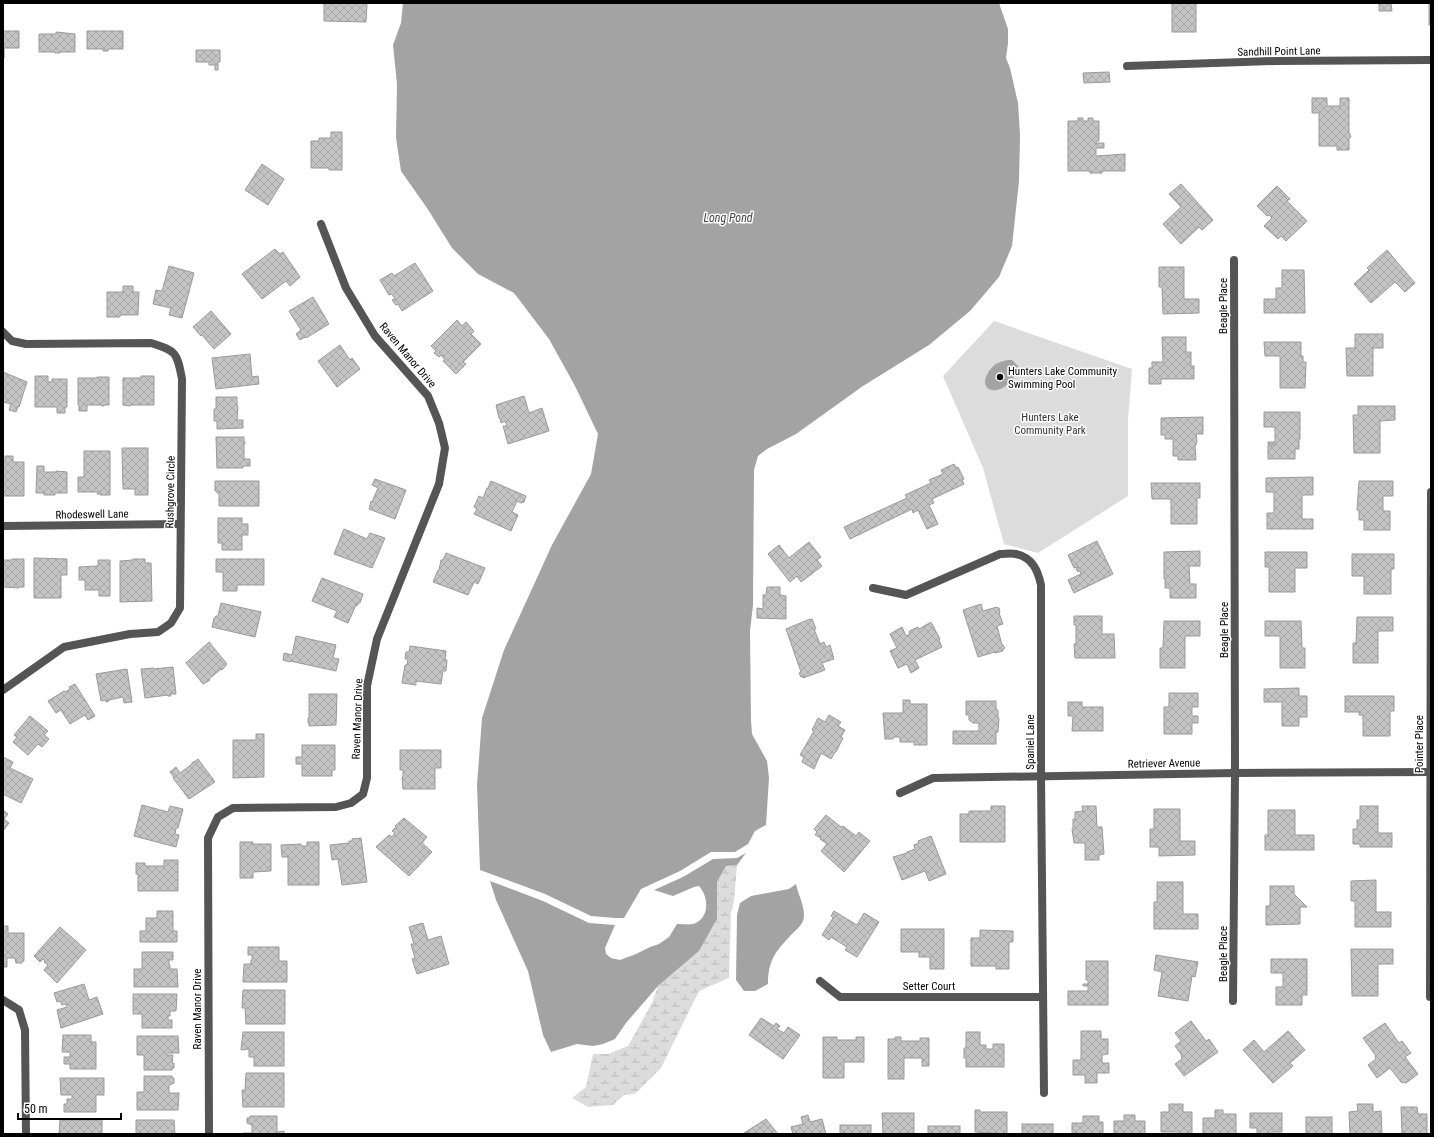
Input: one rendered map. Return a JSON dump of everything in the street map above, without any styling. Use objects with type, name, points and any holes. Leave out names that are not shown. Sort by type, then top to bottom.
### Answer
[{"type":"street","name":"Sandhill Point Lane","points":[[1126,66],[1431,60]]},
{"type":"street","name":"Raven Manor Drive","points":[[209,1134],[208,838],[218,817],[233,808],[336,807],[351,803],[363,794],[367,778],[367,686],[377,639],[439,484],[445,448],[439,423],[428,396],[375,336],[346,288],[321,224]]},
{"type":"street","name":"Beagle Place","points":[[1233,1001],[1235,773],[1234,260]]},
{"type":"street","name":"Rushgrove Circle","points":[[3,332],[12,341],[26,344],[151,343],[168,348],[177,358],[182,379],[180,608],[171,624],[158,632],[130,634],[64,647],[3,690]]},
{"type":"street","name":"Pointer Place","points":[[1430,997],[1431,492]]},
{"type":"street","name":"Rhodeswell Lane","points":[[3,526],[180,524]]},
{"type":"street","name":"Spaniel Lane","points":[[873,588],[906,595],[1000,554],[1016,554],[1029,560],[1038,572],[1041,585],[1044,1093]]},
{"type":"street","name":"Retriever Avenue","points":[[900,793],[933,778],[1235,773],[1430,772]]},
{"type":"street","name":"Setter Court","points":[[820,981],[840,997],[1043,997]]},
{"type":"street","points":[[3,1000],[19,1010],[25,1030],[26,1134]]},
{"type":"green space","name":"Hunters Lake Community Park","points":[[994,321],[1132,369],[1128,420],[1128,496],[1038,553],[1004,544],[983,468],[943,376]]},
{"type":"green space","points":[[737,865],[734,901],[731,913],[729,978],[699,991],[661,1068],[635,1094],[624,1095],[613,1105],[588,1107],[572,1098],[586,1087],[593,1054],[608,1054],[628,1046],[652,1003],[658,986],[699,951],[717,919],[717,882],[726,866]]},
{"type":"water","name":"Long Pond","points":[[403,3],[999,3],[1008,29],[1006,58],[1010,68],[1018,103],[1020,135],[1019,181],[1012,246],[999,277],[970,311],[929,345],[863,386],[796,434],[767,449],[758,456],[754,470],[753,605],[750,631],[751,720],[752,734],[767,761],[769,778],[766,825],[755,831],[748,844],[735,852],[711,852],[680,871],[641,889],[624,918],[591,916],[545,894],[480,870],[477,785],[482,718],[504,650],[552,545],[591,474],[598,434],[575,386],[549,339],[514,293],[478,274],[452,248],[427,208],[401,171],[396,138],[397,84],[393,45],[401,23]]},
{"type":"water","name":"Hunters Lake Community Swimming Pool","points":[[1012,360],[1018,366],[1015,376],[1003,388],[998,390],[989,389],[985,383],[986,376],[996,364]]},
{"type":"water","points":[[746,853],[737,865],[726,866],[717,882],[717,919],[699,951],[658,986],[626,1023],[615,1039],[593,1046],[577,1044],[551,1052],[543,1035],[528,971],[496,900],[490,881],[543,901],[589,923],[615,925],[605,948],[606,954],[611,958],[620,960],[659,944],[669,937],[677,924],[693,924],[703,918],[706,902],[705,896],[699,886],[673,896],[654,890],[683,877],[713,859],[737,858]]},
{"type":"water","points":[[796,884],[804,912],[803,921],[774,956],[769,968],[768,984],[755,991],[744,991],[736,980],[737,915],[740,903],[751,896],[789,889]]},
{"type":"building","points":[[324,3],[367,3],[366,22],[324,21]]},
{"type":"building","points":[[1172,3],[1196,3],[1196,32],[1172,32]]},
{"type":"building","points":[[1379,3],[1391,3],[1392,11],[1379,11]]},
{"type":"building","points":[[1429,3],[1431,3],[1431,25],[1429,25]]},
{"type":"building","points":[[3,31],[19,31],[19,48],[4,48],[4,58]]},
{"type":"building","points":[[87,31],[123,31],[123,49],[108,49],[108,51],[103,51],[103,49],[87,49]]},
{"type":"building","points":[[56,32],[75,34],[75,52],[39,52],[39,34],[56,34]]},
{"type":"building","points":[[196,50],[220,50],[218,70],[215,70],[215,65],[209,65],[209,62],[196,62]]},
{"type":"building","points":[[1109,72],[1110,82],[1084,83],[1083,73]]},
{"type":"building","points":[[1312,98],[1327,98],[1327,106],[1340,106],[1340,98],[1349,98],[1349,132],[1351,137],[1349,138],[1349,150],[1337,150],[1337,146],[1319,146],[1319,113],[1312,113]]},
{"type":"building","points":[[1078,118],[1083,118],[1083,121],[1088,121],[1088,118],[1093,118],[1093,121],[1099,121],[1099,141],[1096,141],[1096,143],[1104,143],[1104,148],[1096,148],[1096,156],[1125,154],[1125,171],[1102,171],[1102,173],[1090,173],[1090,171],[1068,171],[1068,121],[1078,121]]},
{"type":"building","points":[[331,132],[342,132],[342,170],[311,168],[311,141],[319,141],[319,138],[331,138]]},
{"type":"building","points":[[262,164],[284,179],[268,205],[245,190]]},
{"type":"building","points":[[1181,184],[1213,220],[1202,230],[1199,227],[1181,244],[1163,224],[1181,207],[1169,194]]},
{"type":"building","points":[[1277,186],[1290,199],[1287,201],[1307,221],[1286,241],[1281,236],[1278,239],[1264,226],[1272,218],[1269,215],[1267,216],[1257,206]]},
{"type":"building","points":[[275,249],[280,254],[283,252],[300,277],[290,286],[286,281],[262,299],[242,274]]},
{"type":"building","points":[[1387,250],[1415,283],[1405,292],[1395,282],[1371,303],[1354,284],[1369,270],[1367,268]]},
{"type":"building","points":[[415,263],[433,291],[402,311],[398,304],[396,305],[392,300],[395,299],[392,294],[389,295],[380,280],[392,273],[394,276]]},
{"type":"building","points":[[169,266],[194,273],[182,318],[169,315],[171,308],[153,304],[156,290],[162,291]]},
{"type":"building","points":[[1159,267],[1184,267],[1184,299],[1199,299],[1199,313],[1163,314],[1162,287],[1159,287]]},
{"type":"building","points":[[1282,270],[1304,270],[1305,313],[1264,313],[1264,299],[1276,299],[1276,288],[1282,288]]},
{"type":"building","points":[[123,286],[133,286],[133,292],[139,292],[138,315],[107,317],[107,292],[123,292]]},
{"type":"building","points":[[313,297],[329,324],[300,340],[296,334],[301,330],[289,311]]},
{"type":"building","points":[[211,311],[231,334],[214,349],[193,327]]},
{"type":"building","points":[[457,320],[462,326],[466,322],[474,331],[471,334],[481,344],[463,362],[466,364],[456,374],[443,361],[445,360],[441,355],[439,357],[434,353],[436,351],[431,346]]},
{"type":"building","points":[[1355,334],[1383,334],[1383,348],[1373,348],[1373,376],[1347,376],[1346,348],[1355,348]]},
{"type":"building","points":[[1162,337],[1186,337],[1186,352],[1191,352],[1191,366],[1194,366],[1194,379],[1161,379],[1161,384],[1149,384],[1149,368],[1152,368],[1152,362],[1163,362]]},
{"type":"building","points":[[1264,342],[1301,342],[1301,356],[1303,356],[1303,362],[1306,362],[1305,388],[1280,388],[1280,356],[1265,356]]},
{"type":"building","points":[[340,345],[350,360],[352,358],[360,369],[337,387],[318,361]]},
{"type":"building","points":[[250,354],[252,377],[258,376],[259,384],[216,389],[212,358]]},
{"type":"building","points":[[3,372],[27,382],[16,412],[9,410],[11,404],[3,402]]},
{"type":"building","points":[[35,376],[48,376],[48,382],[52,382],[52,379],[67,379],[67,407],[65,407],[65,413],[57,413],[57,407],[35,407]]},
{"type":"building","points":[[141,376],[154,376],[154,405],[123,405],[123,378],[141,378]]},
{"type":"building","points":[[109,377],[109,405],[87,405],[87,411],[79,411],[78,378]]},
{"type":"building","points":[[524,396],[529,413],[542,408],[549,431],[508,444],[503,426],[507,426],[505,421],[501,423],[496,405]]},
{"type":"building","points":[[216,397],[237,397],[237,420],[243,420],[243,428],[217,429],[217,421],[214,421]]},
{"type":"building","points":[[1358,406],[1395,406],[1395,420],[1380,421],[1380,453],[1354,453],[1353,415],[1358,415]]},
{"type":"building","points":[[1264,412],[1300,412],[1299,449],[1295,449],[1295,459],[1268,459],[1268,445],[1275,445],[1268,444],[1268,442],[1275,442],[1275,427],[1264,427]]},
{"type":"building","points":[[1203,417],[1203,434],[1196,434],[1196,460],[1178,460],[1178,456],[1173,456],[1173,439],[1165,439],[1165,435],[1161,435],[1161,418]]},
{"type":"building","points":[[216,437],[244,437],[244,459],[250,459],[250,466],[243,466],[243,468],[217,468]]},
{"type":"building","points":[[122,448],[148,448],[148,495],[135,495],[135,489],[123,489]]},
{"type":"building","points":[[84,451],[110,451],[110,495],[100,495],[97,494],[98,492],[78,492],[78,477],[84,477]]},
{"type":"building","points":[[5,456],[13,456],[13,462],[24,462],[24,496],[3,496],[3,462],[5,462]]},
{"type":"building","points":[[954,464],[956,468],[958,467],[964,479],[962,480],[964,484],[932,499],[934,503],[929,505],[938,524],[927,529],[918,510],[913,513],[912,509],[850,539],[844,527],[907,498],[905,495],[931,483],[929,480],[943,474],[941,470]]},
{"type":"building","points":[[37,466],[44,466],[44,472],[67,472],[67,493],[44,495],[44,493],[36,493]]},
{"type":"building","points":[[1313,477],[1313,495],[1302,495],[1302,519],[1313,519],[1313,529],[1267,529],[1267,513],[1274,513],[1274,492],[1266,492],[1266,478]]},
{"type":"building","points":[[375,479],[406,490],[395,519],[369,509],[371,501],[372,502],[378,488],[372,485]]},
{"type":"building","points":[[215,481],[259,481],[259,506],[219,506],[219,493],[215,491]]},
{"type":"building","points":[[491,481],[526,496],[524,502],[521,503],[517,501],[512,512],[518,515],[511,531],[474,514],[477,509],[474,507],[479,496],[483,498]]},
{"type":"building","points":[[1359,481],[1393,481],[1393,496],[1383,496],[1383,511],[1390,511],[1390,530],[1364,530],[1364,520],[1359,520],[1359,510],[1357,510]]},
{"type":"building","points":[[1151,483],[1200,483],[1200,498],[1197,498],[1197,524],[1171,524],[1171,499],[1152,499]]},
{"type":"building","points":[[218,518],[242,518],[242,524],[248,524],[248,535],[242,535],[242,550],[222,550],[222,543],[218,543]]},
{"type":"building","points":[[344,529],[367,539],[370,533],[385,538],[372,568],[334,554]]},
{"type":"building","points":[[1097,541],[1113,574],[1074,593],[1068,580],[1081,574],[1080,571],[1078,572],[1076,569],[1078,567],[1074,568],[1068,555]]},
{"type":"building","points":[[809,542],[821,557],[817,560],[822,566],[801,582],[797,576],[790,582],[768,554],[779,545],[789,558]]},
{"type":"building","points":[[1200,551],[1200,566],[1189,566],[1190,584],[1196,584],[1196,598],[1170,598],[1170,588],[1165,588],[1164,552]]},
{"type":"building","points":[[1265,552],[1307,552],[1307,568],[1295,568],[1295,592],[1269,592],[1269,567],[1265,567]]},
{"type":"building","points":[[446,553],[485,568],[478,584],[474,582],[468,595],[433,582],[439,570],[441,560],[443,560]]},
{"type":"building","points":[[1352,554],[1394,554],[1394,569],[1391,569],[1391,594],[1364,594],[1364,576],[1352,576]]},
{"type":"building","points":[[34,558],[67,559],[67,575],[61,575],[61,598],[34,598]]},
{"type":"building","points":[[24,559],[24,587],[3,587],[3,560]]},
{"type":"building","points":[[145,559],[145,563],[151,563],[152,601],[120,602],[120,561]]},
{"type":"building","points":[[216,559],[264,559],[264,585],[237,585],[237,591],[223,591],[223,572],[216,572]]},
{"type":"building","points":[[98,560],[110,560],[110,596],[99,596],[99,590],[85,590],[85,580],[79,580],[79,567],[98,566]]},
{"type":"building","points":[[322,578],[363,594],[360,603],[358,603],[357,606],[356,605],[348,623],[334,617],[337,611],[312,601]]},
{"type":"building","points":[[767,587],[780,587],[780,595],[786,596],[786,619],[757,618],[757,608],[763,609],[763,595],[766,595]]},
{"type":"building","points":[[221,603],[261,612],[255,637],[212,627],[214,618],[218,616]]},
{"type":"building","points":[[981,604],[983,611],[997,607],[999,608],[999,613],[1003,624],[997,626],[1002,645],[1005,648],[1003,651],[978,657],[963,610]]},
{"type":"building","points":[[1074,616],[1102,616],[1102,634],[1114,634],[1115,658],[1075,658],[1074,644],[1076,644],[1076,625],[1074,625]]},
{"type":"building","points":[[1357,617],[1393,617],[1393,631],[1378,631],[1378,663],[1353,663],[1353,643],[1356,643]]},
{"type":"building","points":[[812,619],[816,629],[814,629],[820,644],[824,642],[826,647],[830,645],[834,659],[822,663],[825,670],[803,678],[803,676],[801,677],[799,673],[801,672],[786,629]]},
{"type":"building","points":[[1164,621],[1200,621],[1200,636],[1185,636],[1185,668],[1160,668],[1160,648],[1163,648]]},
{"type":"building","points":[[1265,621],[1301,621],[1302,648],[1305,648],[1305,668],[1280,668],[1280,636],[1265,636]]},
{"type":"building","points":[[931,622],[940,639],[939,640],[942,647],[915,660],[919,668],[911,673],[907,664],[898,668],[890,651],[897,648],[890,634],[902,627],[906,636],[910,634],[909,632],[911,630],[918,627],[919,629]]},
{"type":"building","points":[[296,636],[336,645],[333,658],[339,659],[336,671],[283,660],[284,653],[292,655]]},
{"type":"building","points":[[209,642],[227,664],[222,670],[221,669],[209,679],[210,680],[203,684],[186,663]]},
{"type":"building","points":[[410,646],[446,651],[446,671],[443,671],[441,684],[416,681],[416,685],[402,683],[405,665],[407,665],[408,659],[405,659],[406,652],[409,652]]},
{"type":"building","points":[[173,667],[176,694],[170,694],[171,696],[168,695],[145,698],[141,669]]},
{"type":"building","points":[[127,669],[132,702],[124,703],[123,697],[106,702],[106,700],[101,701],[96,674]]},
{"type":"building","points":[[75,684],[95,716],[88,720],[85,715],[70,724],[61,710],[56,713],[48,701],[70,689],[69,687]]},
{"type":"building","points":[[1299,688],[1299,696],[1307,696],[1307,717],[1299,717],[1299,726],[1282,726],[1282,702],[1264,702],[1264,689]]},
{"type":"building","points":[[1169,693],[1198,693],[1198,707],[1192,707],[1192,716],[1198,716],[1198,723],[1192,723],[1192,734],[1164,734],[1164,707],[1169,707]]},
{"type":"building","points":[[309,694],[337,694],[336,725],[309,726]]},
{"type":"building","points":[[1345,696],[1394,696],[1394,711],[1390,711],[1390,736],[1363,736],[1363,715],[1359,715],[1359,712],[1345,712]]},
{"type":"building","points":[[903,700],[910,700],[910,704],[927,704],[927,745],[914,745],[914,742],[900,742],[900,737],[885,739],[883,713],[903,713]]},
{"type":"building","points":[[966,701],[996,701],[996,710],[998,710],[999,718],[998,732],[996,732],[996,744],[953,744],[953,731],[979,731],[979,723],[973,723],[969,720],[969,715],[966,715]]},
{"type":"building","points":[[1068,702],[1082,702],[1082,707],[1103,707],[1103,731],[1072,731],[1073,716],[1068,716]]},
{"type":"building","points":[[829,715],[841,722],[838,726],[845,730],[841,737],[843,738],[831,759],[821,753],[814,769],[802,762],[804,757],[800,755],[814,731],[812,730],[818,718],[825,722]]},
{"type":"building","points":[[30,716],[48,731],[44,735],[49,739],[42,747],[38,744],[28,755],[13,742],[17,737],[14,735]]},
{"type":"building","points":[[256,734],[264,734],[264,777],[233,778],[233,740],[256,740]]},
{"type":"building","points":[[302,745],[335,745],[335,770],[332,770],[332,776],[302,776],[302,764],[296,764],[296,757],[302,757]]},
{"type":"building","points":[[400,750],[441,750],[441,768],[435,768],[435,789],[403,789],[403,770],[400,770]]},
{"type":"building","points":[[3,757],[13,762],[10,768],[33,779],[21,803],[3,794]]},
{"type":"building","points":[[198,759],[215,782],[189,799],[170,772],[176,767],[180,773]]},
{"type":"building","points":[[142,805],[168,812],[170,806],[183,809],[178,828],[176,828],[175,834],[179,835],[176,847],[134,836]]},
{"type":"building","points":[[991,806],[1005,806],[1005,842],[960,842],[960,814],[969,814],[969,811],[991,811]]},
{"type":"building","points":[[1082,806],[1096,806],[1097,827],[1102,827],[1104,854],[1099,855],[1099,860],[1085,860],[1085,843],[1074,843],[1072,829],[1073,819],[1075,819],[1075,812],[1083,811]]},
{"type":"building","points":[[1360,806],[1378,806],[1378,833],[1392,833],[1392,847],[1360,847],[1360,844],[1353,844],[1353,829],[1357,829],[1357,820],[1360,820]]},
{"type":"building","points":[[1154,809],[1180,809],[1180,841],[1195,841],[1195,855],[1159,856],[1159,847],[1150,847],[1150,829],[1154,829]]},
{"type":"building","points":[[3,810],[8,814],[4,819],[9,823],[3,831]]},
{"type":"building","points":[[1268,810],[1295,810],[1295,835],[1314,835],[1314,850],[1265,850],[1265,835],[1268,835]]},
{"type":"building","points":[[826,815],[841,827],[843,826],[856,836],[859,832],[870,841],[844,872],[821,851],[827,844],[815,835],[817,832],[814,829]]},
{"type":"building","points":[[404,818],[427,837],[422,843],[432,852],[409,876],[376,847],[389,835],[392,837],[395,833],[392,831],[396,827],[395,826]]},
{"type":"building","points":[[931,836],[946,874],[929,881],[925,871],[902,880],[893,857],[915,849],[914,845],[919,843],[918,841]]},
{"type":"building","points":[[361,838],[367,882],[342,885],[338,859],[332,860],[330,845],[349,843],[352,839]]},
{"type":"building","points":[[240,842],[271,844],[271,871],[253,872],[253,878],[240,878]]},
{"type":"building","points":[[307,842],[319,842],[319,885],[288,885],[288,857],[282,857],[281,845],[301,844],[301,846],[307,846]]},
{"type":"building","points":[[164,860],[178,860],[178,891],[138,891],[138,874],[136,874],[136,863],[145,863],[145,866],[164,866]]},
{"type":"building","points":[[1376,880],[1376,912],[1391,912],[1391,927],[1355,927],[1355,901],[1351,901],[1351,881]]},
{"type":"building","points":[[1157,882],[1183,882],[1183,914],[1198,914],[1198,929],[1154,929],[1154,902],[1157,902]]},
{"type":"building","points":[[1270,886],[1294,886],[1294,894],[1307,907],[1300,907],[1300,924],[1266,925],[1266,906],[1270,906]]},
{"type":"building","points":[[157,911],[173,911],[173,931],[177,931],[177,942],[140,942],[140,931],[146,931],[146,918],[157,918]]},
{"type":"building","points":[[834,911],[857,925],[864,913],[879,922],[857,957],[845,950],[847,947],[831,937],[829,940],[822,935],[833,918],[831,916]]},
{"type":"building","points":[[423,923],[428,940],[441,936],[449,964],[417,974],[412,959],[415,958],[411,944],[414,944],[409,927]]},
{"type":"building","points":[[3,926],[8,926],[8,933],[24,933],[24,961],[22,961],[22,963],[16,963],[15,958],[7,958],[7,967],[3,967]]},
{"type":"building","points":[[60,927],[86,950],[57,983],[44,970],[48,965],[44,962],[45,961],[43,959],[40,962],[34,956]]},
{"type":"building","points":[[901,929],[944,929],[944,969],[930,969],[930,957],[919,957],[919,952],[901,952]]},
{"type":"building","points":[[980,930],[1013,931],[1013,942],[1009,942],[1009,969],[996,969],[996,966],[971,966],[971,938],[980,938]]},
{"type":"building","points":[[248,947],[279,947],[279,961],[287,961],[287,982],[243,982],[244,964],[251,964],[252,960],[252,955],[248,955]]},
{"type":"building","points":[[1351,949],[1393,949],[1393,964],[1378,964],[1378,996],[1352,996]]},
{"type":"building","points":[[142,952],[173,952],[173,960],[169,960],[169,965],[170,969],[177,969],[178,987],[134,987],[134,969],[142,969]]},
{"type":"building","points":[[1156,955],[1198,962],[1195,977],[1192,976],[1188,1001],[1158,996],[1162,972],[1154,970]]},
{"type":"building","points":[[1271,959],[1307,959],[1307,995],[1302,995],[1302,1005],[1276,1005],[1276,987],[1283,987],[1283,973],[1271,973]]},
{"type":"building","points":[[1086,961],[1108,961],[1108,1005],[1068,1005],[1068,991],[1088,991],[1088,986],[1083,986],[1083,984],[1088,984],[1088,980],[1086,980]]},
{"type":"building","points":[[84,984],[89,1000],[97,997],[103,1014],[61,1028],[57,1010],[67,1007],[66,1004],[62,1005],[60,1001],[57,1002],[54,993]]},
{"type":"building","points":[[243,990],[285,990],[285,1024],[246,1024],[245,1008],[242,1008]]},
{"type":"building","points":[[133,994],[177,994],[176,1011],[170,1011],[170,1016],[168,1016],[168,1020],[172,1020],[172,1028],[142,1028],[142,1014],[133,1014]]},
{"type":"building","points":[[761,1018],[774,1026],[776,1023],[780,1026],[777,1029],[784,1033],[788,1027],[800,1035],[783,1059],[749,1035]]},
{"type":"building","points":[[1191,1021],[1206,1041],[1209,1039],[1218,1052],[1184,1076],[1175,1064],[1182,1059],[1181,1054],[1175,1046],[1181,1041],[1175,1033]]},
{"type":"building","points":[[1385,1023],[1399,1043],[1402,1041],[1411,1053],[1405,1057],[1418,1074],[1406,1083],[1401,1082],[1390,1068],[1377,1078],[1368,1065],[1376,1059],[1376,1056],[1363,1038]]},
{"type":"building","points":[[1081,1031],[1101,1031],[1101,1039],[1108,1039],[1108,1054],[1102,1055],[1102,1063],[1109,1063],[1109,1073],[1097,1073],[1097,1083],[1085,1083],[1085,1075],[1073,1075],[1073,1060],[1081,1060]]},
{"type":"building","points":[[1288,1031],[1305,1050],[1290,1063],[1293,1066],[1273,1083],[1243,1050],[1254,1040],[1264,1052]]},
{"type":"building","points":[[243,1032],[284,1032],[284,1066],[254,1066],[254,1057],[249,1057],[249,1049],[241,1050]]},
{"type":"building","points":[[966,1032],[980,1032],[980,1045],[986,1045],[986,1049],[993,1049],[993,1044],[1004,1044],[1004,1067],[966,1067],[964,1048],[966,1048]]},
{"type":"building","points":[[63,1035],[91,1035],[91,1042],[96,1042],[96,1069],[70,1069],[70,1064],[64,1064],[64,1057],[70,1057],[70,1052],[62,1052]]},
{"type":"building","points":[[137,1036],[178,1036],[179,1053],[166,1053],[166,1055],[173,1055],[172,1063],[174,1063],[174,1068],[172,1068],[172,1070],[144,1070],[144,1055],[137,1055]]},
{"type":"building","points":[[823,1037],[837,1037],[837,1040],[856,1040],[856,1037],[864,1037],[864,1062],[844,1062],[844,1078],[823,1078]]},
{"type":"building","points":[[895,1037],[901,1037],[901,1041],[920,1041],[920,1038],[929,1038],[929,1066],[922,1066],[922,1058],[904,1058],[904,1079],[888,1079],[888,1039],[895,1039]]},
{"type":"building","points":[[246,1073],[284,1073],[284,1107],[243,1107],[242,1090],[245,1090]]},
{"type":"building","points":[[144,1076],[172,1076],[172,1078],[174,1078],[174,1083],[169,1085],[169,1093],[179,1093],[178,1110],[137,1110],[137,1092],[144,1092]]},
{"type":"building","points":[[60,1078],[104,1078],[104,1095],[96,1095],[96,1112],[64,1112],[64,1104],[67,1104],[67,1099],[72,1099],[72,1095],[61,1095]]},
{"type":"building","points":[[1169,1104],[1183,1104],[1183,1112],[1192,1112],[1192,1134],[1180,1134],[1180,1132],[1161,1132],[1161,1112],[1169,1112]]},
{"type":"building","points":[[1357,1104],[1373,1104],[1373,1112],[1381,1111],[1382,1134],[1350,1134],[1349,1112],[1358,1111]]},
{"type":"building","points":[[1401,1107],[1417,1107],[1418,1114],[1427,1114],[1427,1134],[1402,1134]]},
{"type":"building","points":[[975,1110],[980,1110],[980,1112],[1007,1112],[1007,1134],[975,1132]]},
{"type":"building","points":[[1215,1110],[1223,1110],[1223,1114],[1236,1114],[1236,1134],[1203,1134],[1203,1118],[1215,1118]]},
{"type":"building","points":[[882,1113],[914,1113],[914,1133],[883,1134]]},
{"type":"building","points":[[1250,1113],[1282,1113],[1282,1132],[1257,1134],[1257,1128],[1250,1128]]},
{"type":"building","points":[[808,1115],[810,1122],[822,1119],[826,1134],[793,1134],[791,1127],[803,1124],[801,1117]]},
{"type":"building","points":[[1124,1115],[1135,1115],[1135,1121],[1145,1121],[1145,1134],[1114,1134],[1114,1121],[1124,1121]]},
{"type":"building","points":[[250,1116],[277,1116],[277,1132],[284,1131],[284,1134],[243,1134],[252,1133],[252,1125],[247,1123],[247,1118],[250,1118]]},
{"type":"building","points":[[1083,1116],[1099,1116],[1099,1122],[1103,1122],[1103,1134],[1072,1134],[1072,1123],[1083,1123]]},
{"type":"building","points":[[1306,1117],[1332,1117],[1332,1134],[1306,1134]]},
{"type":"building","points":[[766,1119],[778,1134],[744,1133]]},
{"type":"building","points":[[60,1120],[102,1120],[102,1134],[59,1134]]},
{"type":"building","points":[[136,1120],[174,1120],[175,1134],[136,1134]]},
{"type":"building","points":[[1022,1124],[1053,1124],[1053,1134],[1022,1134]]},
{"type":"building","points":[[840,1125],[871,1125],[871,1134],[840,1134]]},
{"type":"building","points":[[928,1126],[960,1126],[960,1134],[928,1134]]},
{"type":"place","name":"Hunters Lake Community Swimming Pool","points":[[1000,377]]}]
